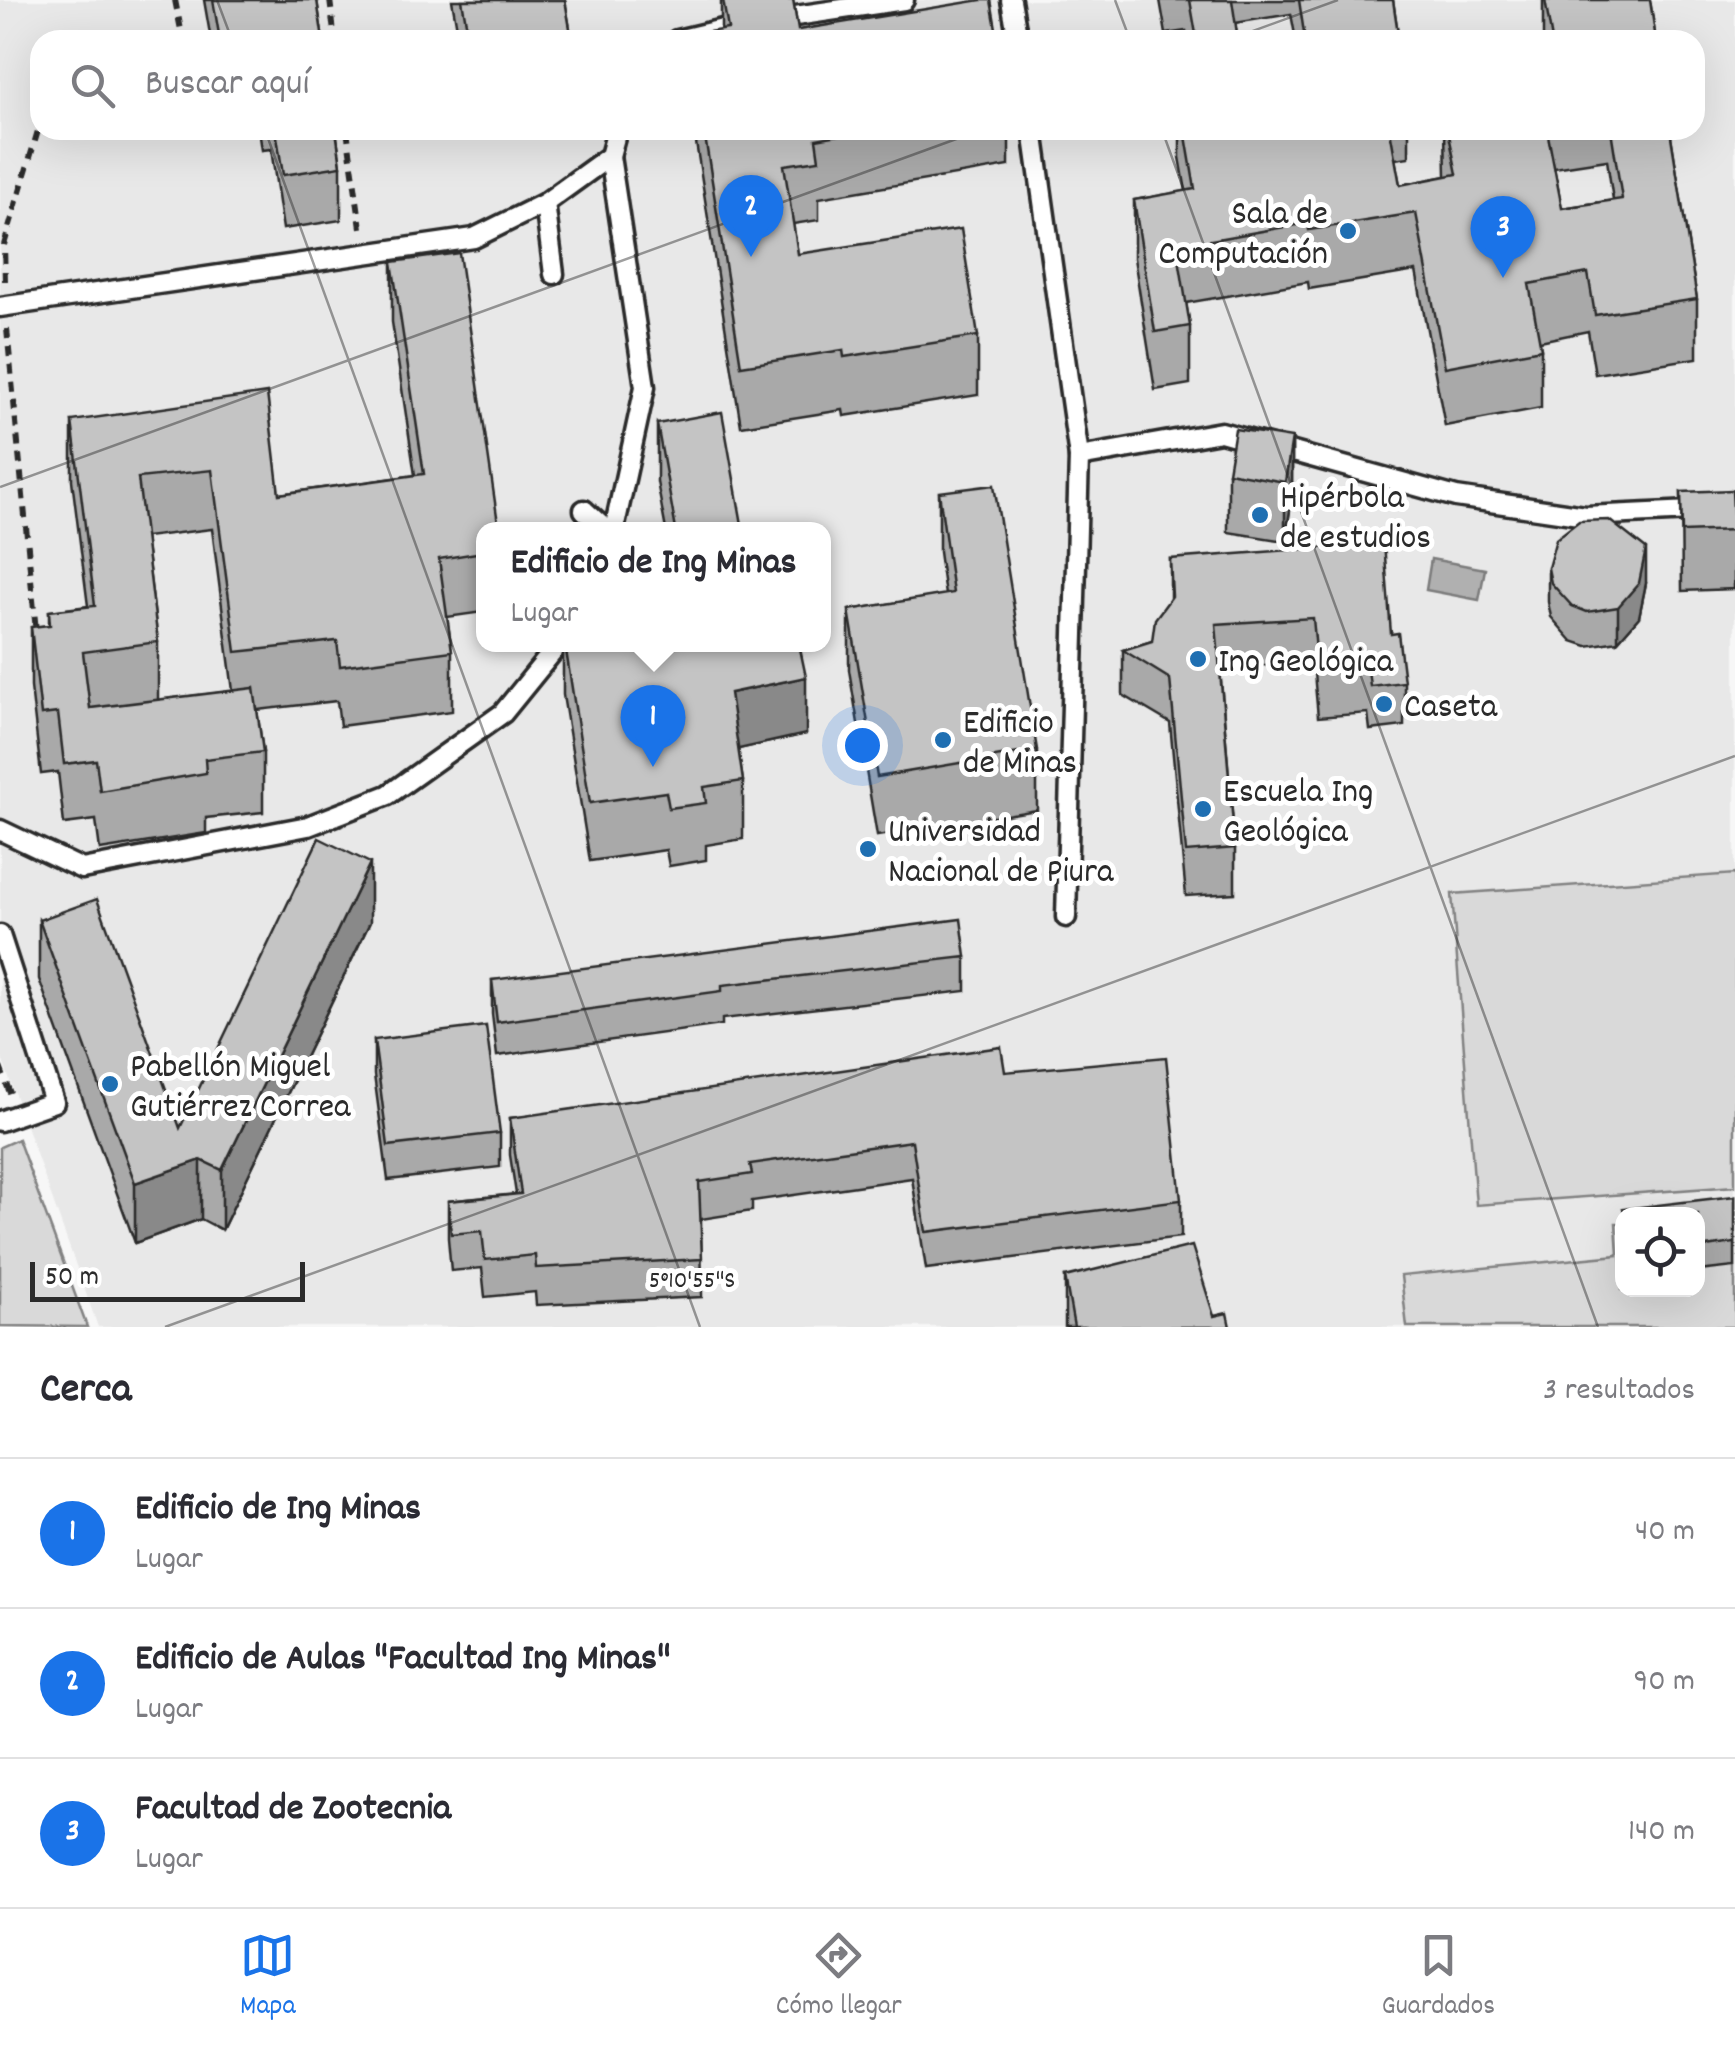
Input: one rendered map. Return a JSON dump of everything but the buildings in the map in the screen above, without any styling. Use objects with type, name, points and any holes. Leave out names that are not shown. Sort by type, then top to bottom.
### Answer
[{"type":"lane","points":[[706,30],[904,0]]},
{"type":"lane","points":[[1011,0],[1016,30]]},
{"type":"lane","points":[[614,140],[610,156],[645,387],[616,522]]},
{"type":"lane","points":[[1034,140],[1080,457],[1066,917]]},
{"type":"lane","points":[[3,307],[474,238],[545,204],[610,156]]},
{"type":"lane","points":[[545,204],[554,274]]},
{"type":"lane","points":[[1080,457],[1221,432],[1456,498],[1586,516],[1735,509]]},
{"type":"lane","points":[[584,510],[597,522]]},
{"type":"lane","points":[[0,830],[82,868],[308,826],[388,794],[503,713],[553,652]]},
{"type":"lane","points":[[0,935],[54,1102],[0,1121]]},
{"type":"path","points":[[175,0],[181,30]]},
{"type":"path","points":[[330,0],[334,30]]},
{"type":"path","points":[[35,140],[4,245],[3,307],[36,631]]},
{"type":"path","points":[[349,140],[364,253]]},
{"type":"shaded area","name":"Universidad Nacional de Piura","points":[[0,0],[1735,0],[1735,1327],[98,1327],[0,1053]]},
{"type":"shaded area","points":[[1431,559],[1485,569],[1479,600],[1426,590]]},
{"type":"shaded area","points":[[1735,874],[1735,1186],[1476,1205],[1452,894]]},
{"type":"shaded area","points":[[18,1139],[87,1327],[0,1326],[0,1147]]},
{"type":"shaded area","points":[[1735,1212],[1735,1327],[1407,1327],[1401,1276],[1615,1255],[1615,1297],[1705,1297],[1705,1214]]},
{"type":"place","name":"Sala de Computación","points":[[1348,231]]},
{"type":"place","name":"Edificio de Aulas \"Facultad Ing Minas\"","points":[[751,257]]},
{"type":"place","name":"Facultad de Zootecnia","points":[[1503,278]]},
{"type":"place","name":"Hipérbola de estudios","points":[[1260,515]]},
{"type":"place","name":"Ing Geológica","points":[[1198,659]]},
{"type":"place","name":"Caseta","points":[[1384,704]]},
{"type":"place","name":"Edificio de Minas","points":[[943,740]]},
{"type":"place","name":"Edificio de Ing Minas","points":[[653,767]]},
{"type":"place","name":"Escuela Ing Geológica","points":[[1203,809]]},
{"type":"place","name":"Universidad Nacional de Piura","points":[[868,849]]},
{"type":"place","name":"Pabellón Miguel Gutiérrez Correa","points":[[110,1084]]}]
